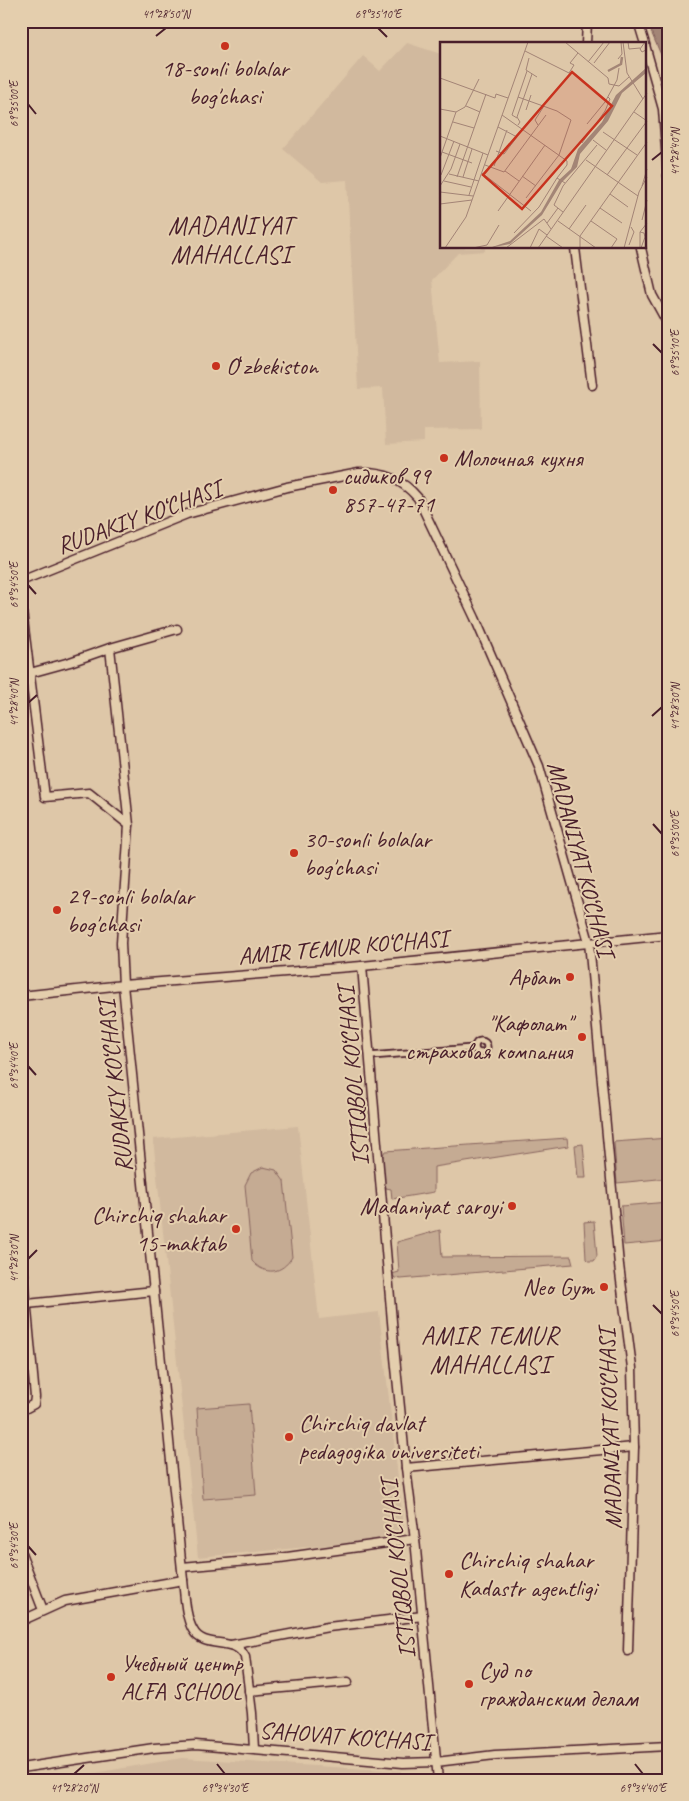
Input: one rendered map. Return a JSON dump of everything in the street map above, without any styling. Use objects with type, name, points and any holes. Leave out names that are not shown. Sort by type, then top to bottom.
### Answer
[{"type":"street","points":[[586,42],[587,21]]},
{"type":"street","points":[[638,21],[644,42]]},
{"type":"street","points":[[646,48],[663,109],[668,176]]},
{"type":"street","points":[[575,249],[592,385]]},
{"type":"street","points":[[642,249],[652,295],[668,324]]},
{"type":"street","name":"RUDAKIY KO‘CHASI","points":[[21,581],[187,514],[288,487],[359,473]]},
{"type":"street","name":"MADANIYAT KO‘CHASI","points":[[359,473],[382,474],[403,483],[418,498],[428,518],[475,618],[539,766],[589,942],[619,1265],[632,1368],[634,1447],[628,1652]]},
{"type":"street","points":[[21,604],[44,797],[89,793],[129,825]]},
{"type":"street","points":[[30,673],[177,629]]},
{"type":"street","name":"RUDAKIY KO‘CHASI","points":[[110,648],[129,825],[121,943],[123,985],[183,1580],[190,1623],[201,1641],[231,1645],[328,1627],[423,1616]]},
{"type":"street","name":"AMIR TEMUR KO‘CHASI","points":[[21,996],[123,985],[362,966],[668,935]]},
{"type":"street","name":"ISTIQBOL KO‘CHASI","points":[[362,966],[406,1468],[423,1616],[438,1780]]},
{"type":"street","points":[[370,1056],[474,1048]]},
{"type":"street","points":[[21,1246],[35,1396],[34,1404],[21,1411]]},
{"type":"street","points":[[27,1304],[154,1291]]},
{"type":"street","points":[[406,1468],[634,1447]]},
{"type":"street","points":[[182,1567],[280,1558],[415,1539]]},
{"type":"street","points":[[21,1553],[43,1610]]},
{"type":"street","points":[[21,1621],[65,1602],[183,1580]]},
{"type":"street","points":[[231,1645],[240,1649],[245,1657],[254,1749]]},
{"type":"street","points":[[249,1691],[348,1682]]},
{"type":"street","name":"SAHOVAT KO‘CHASI","points":[[21,1768],[154,1748],[196,1746],[254,1749],[403,1763],[436,1762],[496,1755],[668,1746]]},
{"type":"shaded area","points":[[648,21],[668,21],[668,71],[649,27]]},
{"type":"shaded area","points":[[407,43],[440,54],[440,249],[485,249],[485,251],[458,253],[432,280],[440,363],[480,361],[481,429],[424,430],[424,442],[386,444],[383,388],[358,389],[347,180],[322,182],[283,149],[363,56],[380,71]]},
{"type":"shaded area","name":"Chirchiq davlat pedagogika universiteti","points":[[298,1126],[319,1319],[379,1312],[405,1538],[198,1557],[153,1139]]},
{"type":"shaded area","points":[[567,1138],[568,1146],[434,1167],[434,1192],[392,1199],[391,1189],[386,1188],[383,1180],[382,1164],[385,1151]]},
{"type":"shaded area","points":[[668,1138],[668,1178],[617,1183],[614,1142]]},
{"type":"shaded area","points":[[583,1144],[586,1178],[578,1178],[575,1145]]},
{"type":"shaded area","points":[[263,1167],[276,1170],[284,1181],[292,1257],[283,1267],[273,1271],[262,1269],[252,1261],[245,1185],[251,1173]]},
{"type":"shaded area","points":[[668,1202],[668,1241],[624,1245],[621,1206]]},
{"type":"shaded area","points":[[594,1221],[597,1256],[594,1261],[588,1261],[586,1259],[584,1222]]},
{"type":"shaded area","points":[[440,1230],[442,1257],[571,1256],[573,1264],[395,1278],[392,1274],[399,1272],[397,1242]]},
{"type":"shaded area","points":[[249,1404],[256,1495],[203,1499],[197,1408]]},
{"type":"shaded area","points":[[182,1758],[401,1771],[401,1780],[54,1780]]},
{"type":"place","name":"18-sonli bolalar bog'chasi","points":[[225,46]]},
{"type":"place","name":"Oʻzbekiston","points":[[216,366]]},
{"type":"place","name":"Молочная кухня","points":[[444,458]]},
{"type":"place","name":"сидиков 99 857-47-71","points":[[333,490]]},
{"type":"place","name":"30-sonli bolalar bog'chasi","points":[[294,853]]},
{"type":"place","name":"29-sonli bolalar bog'chasi","points":[[57,910]]},
{"type":"place","name":"Арбат","points":[[570,977]]},
{"type":"place","name":"\"Кафолат\" страховая компания","points":[[582,1037]]},
{"type":"place","name":"Madaniyat saroyi","points":[[512,1206]]},
{"type":"place","name":"Chirchiq shahar 15-maktab","points":[[236,1229]]},
{"type":"place","name":"Neo Gym","points":[[604,1287]]},
{"type":"place","name":"Chirchiq davlat pedagogika universiteti","points":[[289,1437]]},
{"type":"place","name":"Chirchiq shahar Kadastr agentligi","points":[[449,1574]]},
{"type":"place","name":"Учебный центр ALFA SCHOOL","points":[[111,1677]]},
{"type":"place","name":"Суд по гражданским делам","points":[[469,1684]]},
{"type":"district","name":"MADANIYAT MAHALLASI","points":[[231,240]]},
{"type":"district","name":"AMIR TEMUR MAHALLASI","points":[[490,1350]]}]
